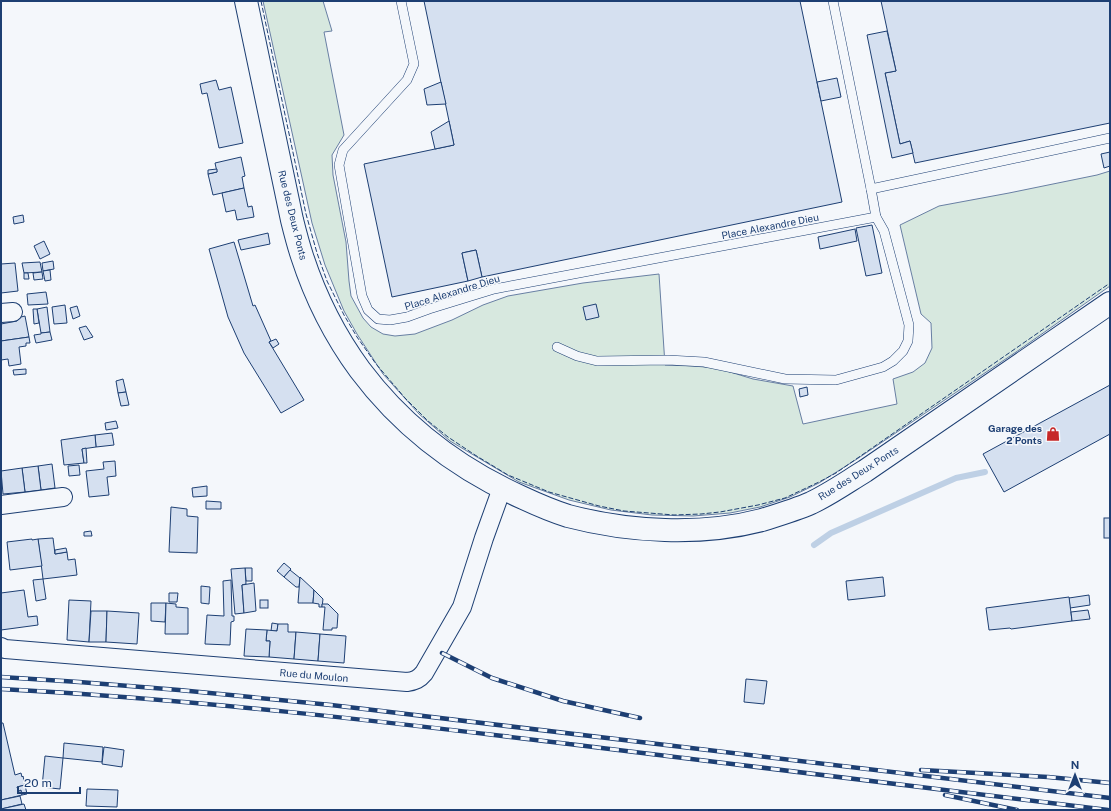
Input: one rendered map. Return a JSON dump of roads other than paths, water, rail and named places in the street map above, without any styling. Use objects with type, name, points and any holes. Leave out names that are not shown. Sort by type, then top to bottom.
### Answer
[{"type":"main road","name":"Rue des Deux Ponts","points":[[246,1],[292,220],[301,255],[326,314],[342,343],[360,370],[379,394],[421,436],[474,472],[502,488],[544,507],[592,522],[648,529],[677,530],[699,530],[730,527],[762,520],[784,513],[810,503],[835,490],[865,471],[1110,303]]},
{"type":"street","name":"Rue du Moulon","points":[[1,647],[5,649],[399,682],[414,681],[420,678],[424,673],[462,607],[502,488]]},
{"type":"street","points":[[1,505],[63,497]]},
{"type":"lane","name":"Place Alexandre Dieu","points":[[401,1],[414,64],[407,80],[343,150],[339,165],[362,296],[368,310],[378,318],[390,320],[406,318],[429,309],[494,289],[876,217]]},
{"type":"lane","points":[[557,347],[577,356],[597,361],[668,360],[704,362],[784,379],[836,380],[883,368],[903,351],[908,341],[909,325],[884,231],[876,217],[833,1]]},
{"type":"lane","points":[[871,189],[1110,138]]},
{"type":"waterway","points":[[814,545],[831,533],[956,478],[985,472]]},
{"type":"railway","points":[[442,653],[492,678],[563,701],[640,718]]},
{"type":"railway","points":[[1,677],[179,690],[331,705],[1110,798]]},
{"type":"railway","points":[[1,689],[72,693],[356,719],[1108,810]]},
{"type":"railway","points":[[921,770],[1048,777],[1110,783]]},
{"type":"railway","points":[[945,795],[1017,810]]},
{"type":"place","name":"Garage des 2 Ponts","points":[[1053,434]]}]
